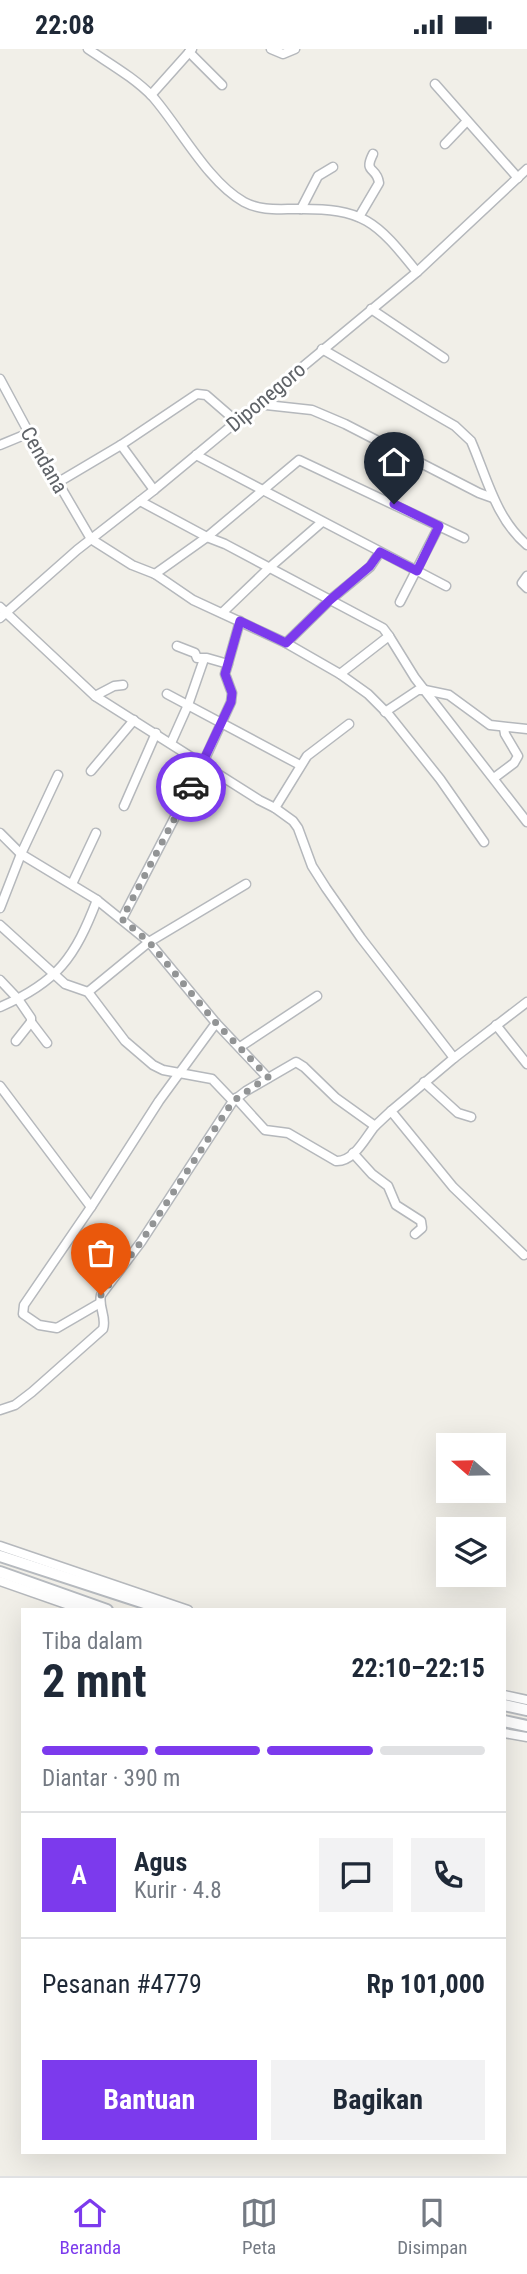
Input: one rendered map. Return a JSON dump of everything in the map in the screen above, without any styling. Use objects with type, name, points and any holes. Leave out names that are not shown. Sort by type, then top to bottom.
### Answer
[{"type":"street","points":[[88,49],[151,95],[209,170],[243,201],[263,209],[334,209],[359,217],[390,238],[417,272]]},
{"type":"street","points":[[271,49],[283,54],[295,49]]},
{"type":"street","points":[[151,95],[191,50],[222,85]]},
{"type":"street","points":[[435,84],[518,178]]},
{"type":"street","points":[[445,144],[467,121]]},
{"type":"street","points":[[359,217],[379,183],[376,174],[368,165],[373,155]]},
{"type":"street","points":[[301,209],[318,176],[334,167]]},
{"type":"street","name":"Diponegoro","points":[[2,613],[417,272],[527,169]]},
{"type":"street","points":[[371,309],[444,358]]},
{"type":"street","points":[[323,349],[461,430],[471,442],[493,498],[514,534],[527,545]]},
{"type":"street","name":"Cendana","points":[[0,379],[2,389],[91,539]]},
{"type":"street","points":[[57,483],[200,393],[206,395],[236,422]]},
{"type":"street","points":[[257,404],[313,410],[493,498]]},
{"type":"street","points":[[0,445],[29,433]]},
{"type":"street","points":[[121,445],[154,490]]},
{"type":"street","points":[[195,455],[446,586]]},
{"type":"street","points":[[155,574],[206,537],[301,460],[464,538]]},
{"type":"street","points":[[140,501],[381,627],[415,678],[527,822]]},
{"type":"street","points":[[222,613],[322,522]]},
{"type":"street","points":[[400,603],[439,526]]},
{"type":"street","points":[[91,539],[132,565],[155,574],[193,600],[286,643],[340,674],[368,694],[440,779],[484,842]]},
{"type":"street","points":[[286,643],[370,566],[380,552]]},
{"type":"street","points":[[527,576],[522,583],[527,588]]},
{"type":"street","points":[[2,613],[95,695],[293,821],[312,866],[326,888],[361,938],[454,1058]]},
{"type":"street","points":[[122,919],[204,763],[232,697],[225,674],[240,621]]},
{"type":"street","points":[[340,674],[389,636]]},
{"type":"street","points":[[177,646],[195,653],[197,658],[228,664]]},
{"type":"street","points":[[172,743],[204,659]]},
{"type":"street","points":[[95,695],[123,685]]},
{"type":"street","points":[[385,712],[418,690],[425,690],[449,695],[484,723],[504,728],[527,729]]},
{"type":"street","points":[[167,694],[300,765]]},
{"type":"street","points":[[91,771],[134,720]]},
{"type":"street","points":[[275,808],[307,756],[349,724]]},
{"type":"street","points":[[494,778],[518,757],[504,728]]},
{"type":"street","points":[[124,806],[156,733]]},
{"type":"street","points":[[0,908],[21,854],[58,775]]},
{"type":"street","points":[[0,833],[21,854],[97,900],[149,942],[216,1023],[268,1077]]},
{"type":"street","points":[[72,884],[96,833]]},
{"type":"street","points":[[0,883],[8,890]]},
{"type":"street","points":[[88,992],[149,942],[246,884]]},
{"type":"street","points":[[0,1007],[56,975],[78,945],[97,900]]},
{"type":"street","points":[[0,925],[67,985],[88,992],[136,1052],[158,1067],[212,1079],[265,1130],[292,1134],[336,1161],[345,1161],[390,1111],[527,1002]]},
{"type":"street","points":[[0,980],[18,999],[47,1043]]},
{"type":"street","points":[[240,1048],[317,996]]},
{"type":"street","points":[[16,1041],[31,1022]]},
{"type":"street","points":[[100,1303],[57,1328],[39,1325],[22,1311],[23,1305],[91,1207],[159,1101],[216,1023]]},
{"type":"street","points":[[496,1025],[527,1064]]},
{"type":"street","points":[[0,1411],[15,1405],[32,1392],[100,1333],[105,1320],[100,1303],[101,1295],[141,1242],[234,1100],[268,1077],[299,1063],[333,1095],[375,1126]]},
{"type":"street","points":[[424,1082],[458,1113],[471,1117]]},
{"type":"street","points":[[0,1086],[91,1207]]},
{"type":"street","points":[[390,1111],[453,1188],[524,1255]]},
{"type":"street","points":[[353,1153],[372,1174],[388,1186],[396,1205],[421,1221],[422,1228],[415,1234]]},
{"type":"street","points":[[0,1545],[182,1608]]},
{"type":"street","points":[[0,1556],[160,1608]]},
{"type":"street","points":[[0,1572],[101,1608]]},
{"type":"street","points":[[0,1581],[77,1608]]},
{"type":"street","points":[[506,1695],[527,1700]]},
{"type":"street","points":[[506,1705],[527,1710]]},
{"type":"street","points":[[506,1721],[527,1726]]},
{"type":"street","points":[[506,1733],[527,1737]]},
{"type":"way so far","points":[[101,1295],[141,1242],[233,1101],[268,1077],[216,1023],[149,942],[122,919],[191,787]]},
{"type":"route","points":[[191,787],[231,702],[232,693],[225,674],[240,621],[286,643],[370,566],[380,552],[417,571],[439,526],[394,504]]}]
